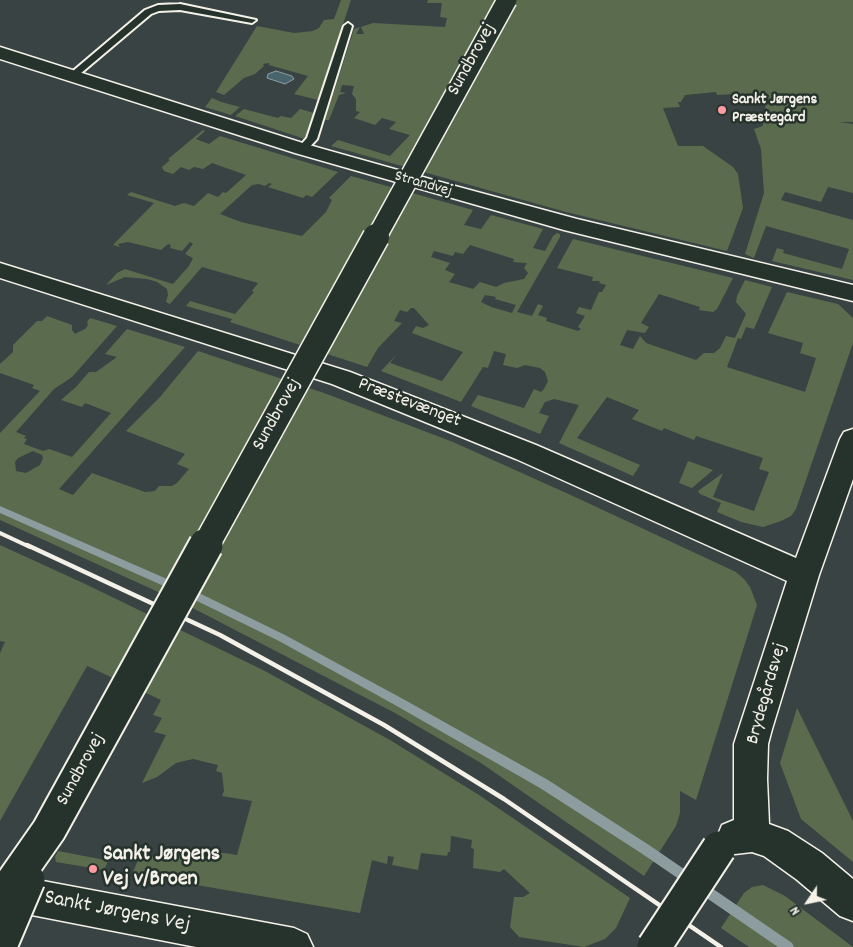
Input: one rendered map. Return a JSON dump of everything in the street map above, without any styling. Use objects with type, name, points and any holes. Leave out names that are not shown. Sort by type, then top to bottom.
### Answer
[{"type":"street","name":"Sundbrovej","points":[[0,946],[49,830],[507,0]]},
{"type":"street","name":"Strandvej","points":[[0,53],[302,149],[505,207],[853,293]]},
{"type":"street","name":"Præstevænget","points":[[0,270],[349,381],[526,452],[804,576]]},
{"type":"street","name":"Brydegårdsvej","points":[[752,835],[751,744],[804,576],[853,439]]},
{"type":"street","name":"Sundbrovej","points":[[0,900],[49,830]]},
{"type":"street","points":[[654,947],[719,848],[730,839],[752,835],[775,843],[853,903]]},
{"type":"street","name":"Sankt Jørgens Vej","points":[[0,891],[294,947]]},
{"type":"lane","points":[[71,76],[148,12],[158,8],[180,7],[252,20]]},
{"type":"lane","points":[[302,149],[312,139],[348,26]]},
{"type":"green space","points":[[341,0],[351,0],[318,100],[294,94],[308,76],[269,65],[269,63],[263,64],[264,66],[255,74],[244,78],[224,95],[216,92],[257,26],[294,33],[313,31],[319,28],[324,20],[334,19]]},
{"type":"green space","points":[[428,0],[853,0],[853,122],[839,122],[853,124],[853,193],[828,187],[821,202],[785,192],[781,200],[853,220],[853,280],[772,261],[777,248],[784,250],[783,253],[842,269],[849,249],[766,226],[754,258],[745,254],[764,193],[761,149],[754,129],[763,126],[762,121],[770,121],[764,103],[737,101],[735,94],[717,95],[716,92],[685,95],[681,102],[678,102],[680,107],[663,108],[678,146],[703,146],[733,167],[738,174],[743,208],[727,251],[566,212],[331,146],[338,140],[390,156],[410,135],[389,129],[396,122],[382,118],[375,125],[354,118],[360,112],[356,111],[356,99],[352,94],[354,86],[342,85],[340,92],[346,93],[339,95],[329,120],[325,120],[354,29],[360,27],[356,34],[364,34],[361,27],[373,23],[445,27],[447,18],[440,17],[442,3],[427,3]]},
{"type":"green space","points":[[212,98],[240,107],[231,115],[205,107]]},
{"type":"green space","points":[[244,109],[278,118],[281,116],[291,118],[300,109],[314,113],[305,139],[235,116]]},
{"type":"green space","points":[[203,130],[205,131],[196,139],[209,144],[220,136],[338,172],[312,197],[306,195],[303,198],[268,187],[272,184],[269,183],[265,186],[259,184],[252,185],[220,214],[241,222],[302,236],[326,212],[332,200],[329,198],[351,176],[473,210],[464,225],[481,229],[491,215],[543,229],[533,248],[545,251],[553,236],[557,233],[560,234],[517,312],[532,316],[538,304],[543,306],[538,315],[547,318],[546,321],[578,331],[581,329],[578,327],[585,316],[576,313],[579,307],[591,310],[599,292],[602,292],[606,285],[599,283],[600,281],[592,281],[593,277],[557,268],[573,239],[733,278],[717,309],[713,312],[699,310],[700,307],[659,294],[641,323],[649,327],[645,333],[627,330],[620,345],[633,349],[640,336],[646,343],[696,360],[704,353],[714,353],[720,348],[726,336],[735,338],[746,314],[736,302],[745,280],[772,287],[754,329],[746,327],[741,339],[738,338],[727,367],[805,392],[816,358],[800,353],[803,343],[768,333],[787,292],[838,304],[853,318],[853,343],[796,509],[791,516],[763,527],[741,522],[717,512],[721,503],[700,494],[698,491],[723,473],[713,497],[754,511],[769,472],[759,469],[763,458],[696,436],[694,440],[664,428],[662,431],[632,419],[639,410],[607,397],[577,438],[640,465],[633,476],[559,443],[579,405],[554,399],[545,402],[539,413],[549,416],[540,434],[471,406],[478,395],[524,408],[534,389],[541,392],[544,389],[548,381],[545,372],[540,368],[525,365],[517,368],[503,365],[506,354],[494,351],[488,368],[483,367],[461,402],[381,371],[397,354],[390,363],[442,381],[463,352],[412,333],[416,326],[423,328],[429,325],[414,308],[407,312],[400,310],[394,321],[402,323],[378,348],[367,367],[230,322],[232,319],[186,306],[190,301],[235,314],[254,292],[252,291],[258,283],[202,267],[170,304],[166,302],[167,289],[157,282],[147,279],[125,277],[106,285],[117,273],[125,269],[173,284],[189,266],[193,258],[185,254],[193,244],[190,242],[182,251],[170,248],[171,245],[168,244],[161,250],[128,242],[118,244],[120,247],[113,245],[154,203],[127,195],[131,192],[175,206],[184,203],[194,206],[208,193],[218,197],[223,192],[226,193],[246,175],[212,163],[203,169],[194,167],[189,170],[181,167],[173,174],[164,171],[162,167],[170,160],[168,159]],"holes":[[[470,245],[514,259],[513,262],[527,263],[524,268],[528,273],[524,279],[504,283],[496,287],[480,282],[473,289],[449,282],[455,274],[445,270],[450,263],[431,257],[434,251],[453,256],[455,252],[463,254]],[[485,295],[496,297],[495,299],[516,305],[512,313],[491,307],[481,302]]]},
{"type":"green space","points":[[47,316],[72,325],[72,330],[75,334],[85,329],[90,318],[117,326],[72,377],[54,389],[16,432],[26,436],[24,438],[27,439],[24,444],[43,451],[49,449],[72,457],[111,413],[85,403],[82,407],[61,400],[89,372],[96,372],[117,357],[105,354],[127,329],[185,347],[59,489],[73,495],[92,473],[145,492],[155,491],[159,486],[172,486],[177,483],[189,469],[177,464],[185,454],[126,431],[160,397],[198,351],[324,393],[453,442],[736,572],[744,579],[750,587],[757,605],[696,800],[680,791],[680,813],[676,826],[644,876],[481,763],[395,713],[187,605],[0,520],[0,433],[40,391],[32,388],[34,385],[0,373],[0,364],[13,352],[13,345],[37,321],[42,321]],"holes":[[[33,451],[42,455],[43,458],[40,465],[26,473],[16,471],[15,462],[18,458]]]},
{"type":"green space","points":[[688,461],[713,470],[692,488],[679,483]]},
{"type":"green space","points":[[0,545],[263,670],[390,740],[479,795],[630,898],[616,928],[605,939],[584,947],[519,937],[510,927],[514,897],[523,897],[530,893],[504,869],[500,872],[473,868],[474,849],[471,848],[472,840],[451,836],[450,852],[448,852],[447,856],[421,853],[418,870],[392,865],[394,857],[388,856],[387,864],[372,860],[360,913],[132,874],[139,858],[167,855],[173,851],[182,852],[184,847],[237,855],[252,801],[222,796],[224,791],[222,773],[216,771],[218,765],[193,759],[176,763],[157,777],[142,783],[166,735],[154,732],[162,718],[153,715],[161,700],[87,666],[0,821],[0,653],[5,642],[0,641]]},
{"type":"green space","points":[[797,708],[853,821],[853,862],[801,819],[780,763]]},
{"type":"green space","points":[[58,851],[108,861],[104,870],[56,862],[55,857]]},
{"type":"green space","points":[[763,885],[785,896],[853,947],[749,947],[721,928],[744,893],[752,887]]},
{"type":"water","points":[[276,71],[292,76],[294,79],[285,84],[267,78],[268,74]]},
{"type":"waterway","points":[[0,509],[196,596],[282,638],[399,702],[544,784],[645,849],[788,947]]},
{"type":"railway","points":[[0,533],[30,547]]},
{"type":"railway","points":[[27,545],[220,635],[384,725],[504,799],[721,947]]},
{"type":"place","name":"Sankt Jørgens Præstegård","points":[[722,110]]},
{"type":"place","name":"Sankt Jørgens Vej v/Broen","points":[[93,869]]}]
